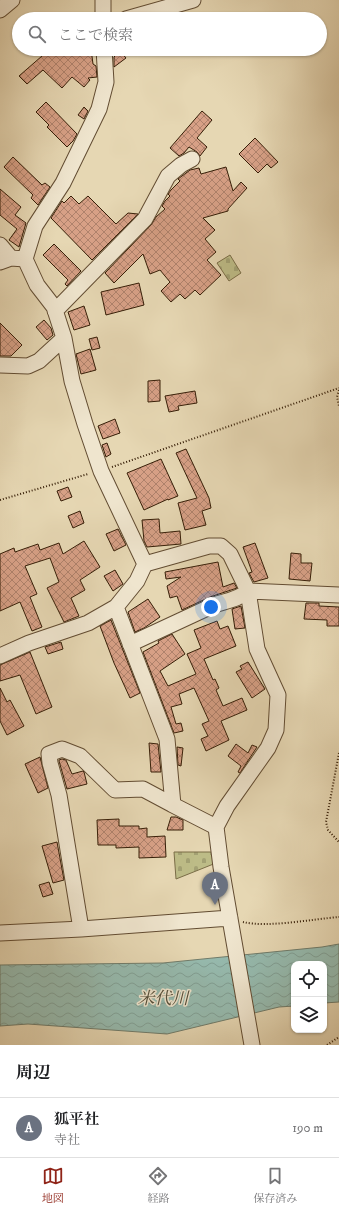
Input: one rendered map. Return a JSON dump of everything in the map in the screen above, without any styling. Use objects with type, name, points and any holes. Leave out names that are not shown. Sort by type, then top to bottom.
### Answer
[{"type":"street","points":[[0,10],[12,0]]},
{"type":"street","points":[[103,0],[103,12]]},
{"type":"street","points":[[151,12],[193,0]]},
{"type":"street","points":[[12,260],[63,184],[99,109],[106,82],[104,56]]},
{"type":"street","points":[[55,310],[145,220],[168,176],[181,165],[192,159]]},
{"type":"street","points":[[0,245],[54,307],[64,338],[72,381],[84,424],[101,471],[145,564]]},
{"type":"street","points":[[0,365],[28,366],[39,361],[64,338]]},
{"type":"street","points":[[0,656],[29,643],[88,623],[116,607],[137,581],[145,564],[209,546],[221,546],[230,554],[248,591],[257,649],[278,695],[276,730],[268,748],[227,806],[216,827],[252,1045]]},
{"type":"street","points":[[130,644],[178,621],[228,600],[242,597],[248,591],[339,595]]},
{"type":"street","points":[[116,607],[167,739],[173,804]]},
{"type":"street","points":[[81,929],[59,795],[49,754],[62,749],[80,756],[115,790],[142,789],[216,827]]},
{"type":"street","points":[[0,933],[81,929],[230,918]]},
{"type":"path","points":[[0,500],[101,471],[339,389]]},
{"type":"path","points":[[339,389],[337,397],[339,406]]},
{"type":"path","points":[[339,753],[326,822],[328,830],[339,842]]},
{"type":"path","points":[[230,918],[252,924],[339,917]]},
{"type":"path","points":[[327,1045],[339,1037]]},
{"type":"green space","points":[[230,255],[241,273],[229,281],[217,263]]},
{"type":"green space","points":[[174,852],[214,852],[216,863],[176,879]]},
{"type":"water","name":"米代川","points":[[339,944],[339,1002],[327,1003],[327,961],[291,961],[291,1006],[279,1007],[167,1034],[28,1024],[0,1026],[0,965],[163,963]]},
{"type":"building","points":[[42,56],[92,56],[93,64],[96,66],[97,77],[88,78],[90,80],[84,87],[72,77],[62,88],[43,70],[27,84],[19,76]]},
{"type":"building","points":[[124,56],[126,58],[114,67],[114,57]]},
{"type":"building","points":[[46,102],[77,134],[67,147],[47,127],[49,125],[36,112]]},
{"type":"building","points":[[84,107],[88,111],[84,119],[78,115]]},
{"type":"building","points":[[202,111],[212,120],[197,138],[207,147],[200,156],[189,147],[179,156],[170,148]]},
{"type":"building","points":[[255,138],[278,162],[271,168],[267,164],[258,173],[239,154]]},
{"type":"building","points":[[13,157],[42,185],[45,183],[50,187],[38,205],[31,198],[33,195],[4,167]]},
{"type":"building","points":[[226,167],[233,191],[241,182],[247,188],[228,209],[228,211],[203,218],[215,230],[205,239],[216,252],[207,260],[221,275],[200,295],[195,290],[185,299],[180,294],[171,302],[161,291],[170,282],[160,270],[150,274],[143,254],[114,283],[105,273],[165,209],[162,206],[170,196],[168,194],[180,181],[178,179],[190,170],[199,168],[201,174]]},
{"type":"building","points":[[0,189],[21,207],[15,215],[26,223],[19,247],[9,240],[17,229],[0,215]]},
{"type":"building","points":[[71,196],[79,204],[88,196],[116,224],[128,213],[138,214],[92,260],[51,218],[62,201],[64,203]]},
{"type":"building","points":[[54,244],[81,271],[67,286],[65,284],[68,280],[43,255]]},
{"type":"building","points":[[139,283],[144,305],[106,315],[101,292]]},
{"type":"building","points":[[84,306],[90,325],[74,330],[68,312]]},
{"type":"building","points":[[44,320],[51,328],[53,335],[47,340],[36,327]]},
{"type":"building","points":[[0,323],[22,345],[11,356],[0,356]]},
{"type":"building","points":[[97,337],[100,348],[92,350],[89,339]]},
{"type":"building","points":[[90,349],[96,370],[81,374],[76,354]]},
{"type":"building","points":[[160,380],[160,401],[148,402],[148,381]]},
{"type":"building","points":[[195,391],[197,403],[178,406],[179,410],[169,412],[165,396]]},
{"type":"building","points":[[115,419],[120,433],[103,439],[98,426]]},
{"type":"building","points":[[107,443],[111,454],[106,457],[102,445]]},
{"type":"building","points":[[186,449],[209,498],[211,508],[202,511],[206,525],[185,530],[178,503],[197,498],[176,453]]},
{"type":"building","points":[[161,459],[178,496],[144,510],[127,473]]},
{"type":"building","points":[[68,487],[72,497],[61,501],[57,491]]},
{"type":"building","points":[[80,511],[84,523],[73,528],[68,516]]},
{"type":"building","points":[[159,519],[160,533],[180,531],[181,544],[147,547],[144,541],[142,520]]},
{"type":"building","points":[[118,529],[126,545],[114,551],[106,534]]},
{"type":"building","points":[[84,541],[100,567],[80,580],[85,590],[71,598],[79,616],[64,622],[47,588],[59,582],[50,558],[25,566],[37,594],[30,597],[42,627],[32,631],[20,602],[0,611],[0,554],[14,548],[15,552],[38,544],[40,550],[59,543],[63,554]]},
{"type":"building","points":[[255,543],[268,578],[254,582],[249,573],[252,572],[243,547]]},
{"type":"building","points":[[291,553],[301,554],[301,563],[312,563],[310,581],[289,579]]},
{"type":"building","points":[[218,562],[223,587],[234,583],[237,588],[210,597],[182,610],[177,596],[170,598],[167,586],[181,577],[166,579],[165,572]]},
{"type":"building","points":[[115,570],[123,584],[113,591],[104,576]]},
{"type":"building","points":[[148,599],[160,617],[144,628],[135,632],[128,612]]},
{"type":"building","points":[[306,603],[319,603],[319,606],[339,607],[339,626],[327,626],[327,620],[304,619]]},
{"type":"building","points":[[241,606],[245,628],[235,629],[232,609]]},
{"type":"building","points":[[111,620],[140,693],[130,698],[114,663],[100,626]]},
{"type":"building","points":[[217,621],[220,629],[228,626],[236,646],[204,659],[213,680],[215,679],[219,688],[216,690],[223,706],[242,698],[247,710],[221,721],[229,740],[206,751],[201,739],[208,736],[202,724],[209,721],[194,688],[179,694],[182,704],[171,707],[176,724],[181,723],[183,731],[174,733],[143,652],[159,643],[158,641],[172,634],[185,654],[160,671],[168,686],[196,674],[187,654],[201,648],[194,630]]},
{"type":"building","points":[[61,642],[63,649],[48,654],[45,647]]},
{"type":"building","points":[[30,652],[52,707],[36,714],[20,675],[0,681],[0,665]]},
{"type":"building","points":[[248,662],[265,689],[252,698],[236,672],[242,669],[240,666]]},
{"type":"building","points":[[0,688],[7,702],[10,700],[24,726],[7,735],[0,721]]},
{"type":"building","points":[[149,743],[158,744],[161,772],[151,772]]},
{"type":"building","points":[[236,744],[248,753],[252,745],[257,747],[240,773],[238,772],[241,766],[228,756]]},
{"type":"building","points":[[177,747],[183,748],[181,766],[178,765]]},
{"type":"building","points":[[40,757],[48,788],[38,793],[25,764]]},
{"type":"building","points":[[62,759],[66,760],[72,774],[84,772],[87,784],[67,789],[59,761]]},
{"type":"building","points":[[171,817],[176,817],[183,820],[183,830],[167,830]]},
{"type":"building","points":[[119,819],[119,826],[139,826],[139,829],[147,828],[147,837],[165,836],[166,857],[139,858],[139,847],[116,848],[116,845],[98,845],[97,820]]},
{"type":"building","points":[[57,842],[64,880],[53,883],[42,846]]},
{"type":"building","points":[[49,882],[53,894],[43,897],[39,885]]},
{"type":"place","name":"狐平社","points":[[215,905]]}]
